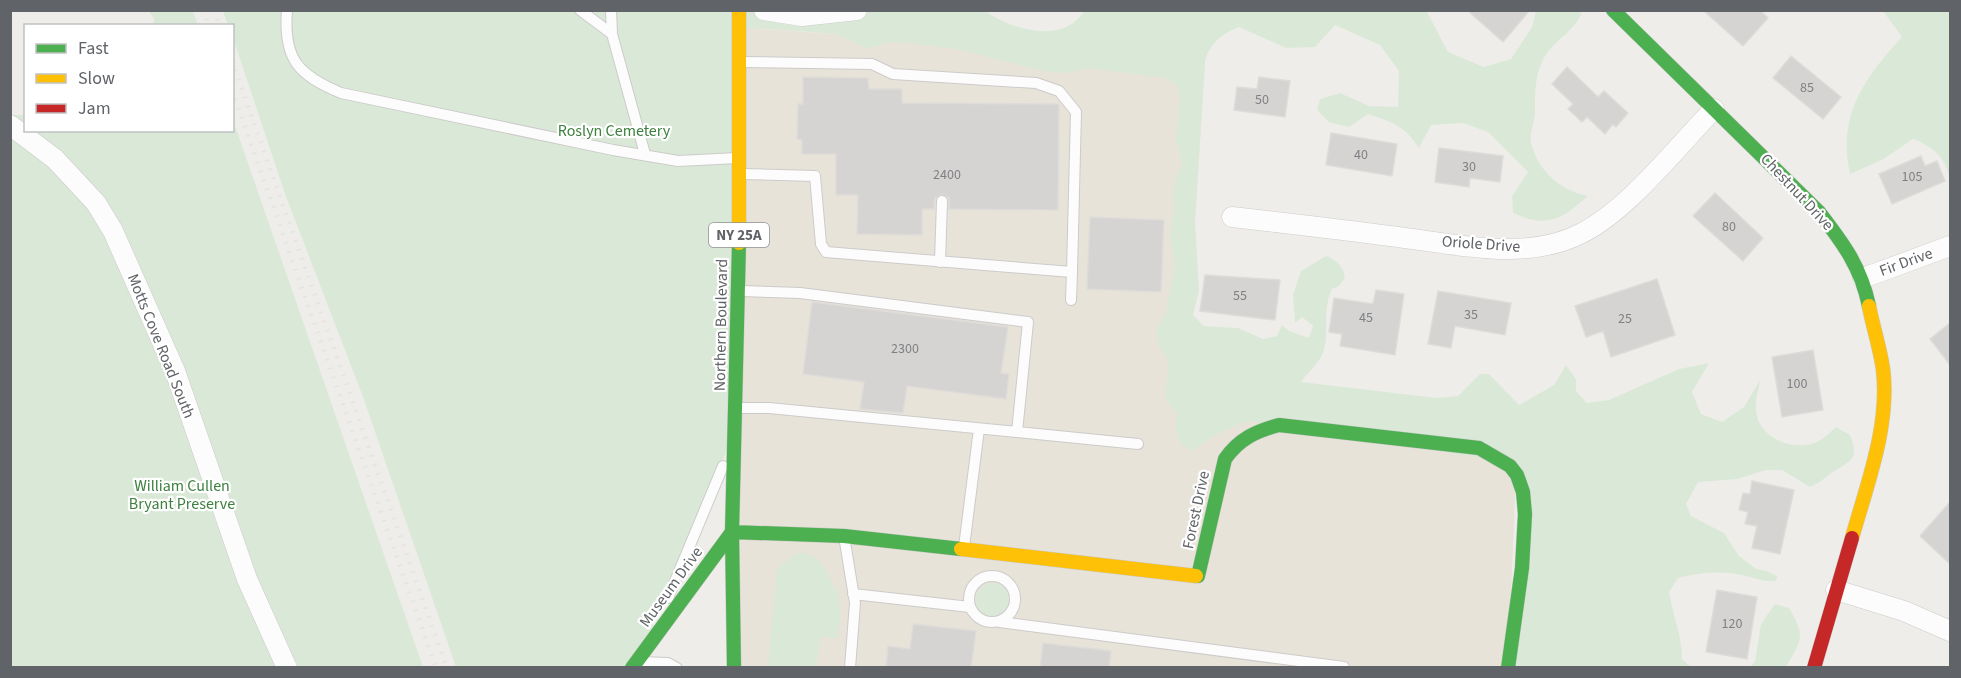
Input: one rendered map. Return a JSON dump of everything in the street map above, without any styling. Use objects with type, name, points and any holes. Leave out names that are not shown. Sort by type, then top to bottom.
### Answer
[{"type":"street","name":"Northern Boulevard","points":[[734,668],[732,532],[739,291],[739,10]]},
{"type":"street","points":[[764,10],[802,16],[857,10]]},
{"type":"street","name":"Chestnut Drive","points":[[1613,10],[1819,212],[1839,238],[1863,278],[1881,361],[1881,426],[1876,455],[1814,668]]},
{"type":"street","name":"Oriole Drive","points":[[1232,217],[1491,248],[1540,247],[1582,234],[1600,222],[1623,203],[1714,109]]},
{"type":"street","name":"Motts Cove Road South","points":[[10,125],[55,159],[96,204],[113,231],[175,370],[247,579],[287,668]]},
{"type":"street","name":"Fir Drive","points":[[1863,278],[1950,246]]},
{"type":"street","name":"Forest Drive","points":[[732,532],[844,536],[1198,576],[1225,459],[1232,447],[1253,431],[1279,425],[1479,448],[1505,462],[1516,473],[1524,492],[1526,519],[1508,668]]},
{"type":"street","name":"Northern Boulevard","points":[[719,622],[732,532]]},
{"type":"street","name":"Museum Drive","points":[[634,665],[732,532]]},
{"type":"street","points":[[1836,590],[1904,610],[1950,631]]},
{"type":"lane","points":[[287,10],[286,36],[301,70],[312,81],[341,93],[678,161],[738,158]]},
{"type":"lane","points":[[580,10],[612,34]]},
{"type":"lane","points":[[611,10],[612,34],[645,154]]},
{"type":"lane","points":[[739,62],[872,64],[893,74],[1036,83],[1059,91],[1076,112],[1071,300]]},
{"type":"lane","points":[[738,174],[814,176],[821,244],[826,252],[1072,272]]},
{"type":"lane","points":[[940,262],[942,201]]},
{"type":"lane","points":[[739,291],[800,293],[1028,322],[1017,432]]},
{"type":"lane","points":[[736,408],[769,408],[849,415],[1138,444]]},
{"type":"lane","points":[[964,550],[979,429]]},
{"type":"lane","points":[[634,665],[677,581],[735,434]]},
{"type":"lane","points":[[844,536],[853,594],[855,631],[850,668]]},
{"type":"lane","points":[[995,576],[998,554]]},
{"type":"lane","points":[[1000,622],[1012,612],[1015,597],[1009,583],[995,576],[987,576],[974,584],[969,599],[970,607],[982,620],[1344,667]]},
{"type":"lane","points":[[853,594],[970,607]]},
{"type":"lane","points":[[634,665],[668,663],[678,668]]},
{"type":"shaded area","points":[[739,27],[1205,61],[1186,369],[1479,448],[1516,473],[1508,668],[734,667]]},
{"type":"green space","name":"Roslyn Cemetery","points":[[984,10],[1022,28],[1050,31],[1064,28],[1075,22],[1084,11],[1426,10],[1448,52],[1484,67],[1511,59],[1532,27],[1536,11],[1582,11],[1576,23],[1551,48],[1543,60],[1536,83],[1531,143],[1539,163],[1552,178],[1568,189],[1588,196],[1562,216],[1545,221],[1525,218],[1513,213],[1512,196],[1528,172],[1488,132],[1463,123],[1431,125],[1419,148],[1397,126],[1368,114],[1349,127],[1329,122],[1317,110],[1320,99],[1340,93],[1369,106],[1398,107],[1399,71],[1380,45],[1335,25],[1315,47],[1286,48],[1239,27],[1222,36],[1210,49],[1205,61],[1195,220],[1199,291],[1193,315],[1204,326],[1238,328],[1263,339],[1277,336],[1282,325],[1289,331],[1309,338],[1313,326],[1302,317],[1295,323],[1293,295],[1301,271],[1326,256],[1339,264],[1345,278],[1339,286],[1332,289],[1329,298],[1326,339],[1322,355],[1301,382],[1437,398],[1458,396],[1480,374],[1489,374],[1519,405],[1554,385],[1566,365],[1576,379],[1576,391],[1587,403],[1609,400],[1679,369],[1709,363],[1692,392],[1701,414],[1722,422],[1744,407],[1760,380],[1756,409],[1758,419],[1769,435],[1787,444],[1808,445],[1820,441],[1836,427],[1850,435],[1854,448],[1853,456],[1844,465],[1810,487],[1782,470],[1766,470],[1738,479],[1698,482],[1686,504],[1691,516],[1724,533],[1739,556],[1756,569],[1767,571],[1778,577],[1775,581],[1770,581],[1737,574],[1715,573],[1678,578],[1669,592],[1679,634],[1682,659],[1691,667],[1508,667],[1526,519],[1505,462],[1251,421],[1221,432],[1194,451],[1180,444],[1176,431],[1177,414],[1165,398],[1169,362],[1160,348],[1156,331],[1166,312],[1175,267],[1170,236],[1174,209],[1173,190],[1182,162],[1176,140],[1180,100],[1177,85],[1166,78],[1088,68],[1068,73],[1044,71],[957,49],[888,42],[867,49],[837,34],[740,27],[733,434],[675,581],[634,662],[672,667],[456,667],[363,397],[285,194],[234,41],[234,24],[228,24],[223,11]]},
{"type":"green space","points":[[149,11],[193,11],[198,24],[154,24]]},
{"type":"green space","points":[[1883,11],[1950,11],[1950,185],[1944,162],[1928,146],[1913,139],[1882,160],[1850,174],[1847,134],[1857,99],[1865,83],[1902,37]]},
{"type":"green space","name":"William Cullen Bryant Preserve","points":[[11,115],[24,115],[24,132],[234,132],[234,123],[423,667],[11,668]]},
{"type":"green space","points":[[803,553],[820,562],[827,571],[834,589],[839,590],[840,619],[837,638],[820,637],[816,667],[768,667],[777,568],[796,554]]},
{"type":"green space","points":[[993,583],[1005,588],[1010,600],[1005,612],[993,617],[981,612],[976,600],[981,588]]},
{"type":"green space","points":[[1775,604],[1789,608],[1798,626],[1800,638],[1796,650],[1786,667],[1750,667],[1755,661],[1761,624]]},
{"type":"building","points":[[1467,10],[1530,10],[1503,42]]},
{"type":"building","points":[[1703,10],[1760,10],[1768,18],[1743,46]]},
{"type":"building","points":[[1791,56],[1841,97],[1823,119],[1773,78]]},
{"type":"building","points":[[1567,67],[1598,97],[1604,91],[1628,113],[1616,127],[1613,124],[1605,134],[1587,117],[1582,122],[1568,109],[1573,104],[1552,84]]},
{"type":"building","points":[[803,77],[868,78],[869,89],[902,89],[902,103],[1059,104],[1058,210],[949,209],[949,198],[942,194],[935,198],[934,209],[922,209],[922,235],[857,234],[858,195],[836,195],[836,154],[802,154],[802,140],[797,139],[798,104],[803,104]]},
{"type":"building","points":[[1259,77],[1290,81],[1285,117],[1234,110],[1237,87],[1257,89]]},
{"type":"building","points":[[1331,133],[1397,144],[1392,176],[1326,165]]},
{"type":"building","points":[[1439,148],[1503,156],[1500,182],[1470,178],[1469,187],[1435,182]]},
{"type":"building","points":[[1921,156],[1925,166],[1937,161],[1945,181],[1892,204],[1879,174]]},
{"type":"building","points":[[1715,193],[1763,238],[1743,261],[1693,216]]},
{"type":"building","points":[[1090,217],[1164,220],[1161,292],[1087,289]]},
{"type":"building","points":[[1205,275],[1280,280],[1275,320],[1200,311]]},
{"type":"building","points":[[1657,279],[1675,335],[1611,357],[1603,331],[1586,337],[1575,306]]},
{"type":"building","points":[[1376,290],[1404,294],[1395,355],[1340,346],[1342,334],[1329,332],[1334,298],[1373,304]]},
{"type":"building","points":[[1438,291],[1511,303],[1505,335],[1455,326],[1451,348],[1428,344]]},
{"type":"building","points":[[812,302],[1008,327],[1001,373],[1009,374],[1006,399],[907,386],[903,413],[860,409],[864,382],[803,374]]},
{"type":"building","points":[[1950,323],[1950,365],[1930,339]]},
{"type":"building","points":[[1813,350],[1823,410],[1782,417],[1772,357]]},
{"type":"building","points":[[1752,481],[1794,490],[1780,554],[1752,548],[1757,526],[1745,524],[1748,512],[1739,510],[1743,493],[1750,494]]},
{"type":"building","points":[[1950,502],[1950,564],[1920,536]]},
{"type":"building","points":[[1717,590],[1757,597],[1747,659],[1706,652]]},
{"type":"building","points":[[913,624],[976,631],[971,668],[886,668],[888,646],[910,649]]},
{"type":"building","points":[[1043,643],[1111,651],[1109,668],[1040,668]]},
{"type":"railway","points":[[203,10],[208,24]]},
{"type":"railway","points":[[214,10],[219,24]]},
{"type":"railway","points":[[234,67],[447,668]]},
{"type":"railway","points":[[234,96],[436,668]]},
{"type":"traffic: fast","points":[[1613,10],[1819,212],[1836,234],[1856,267],[1869,306]]},
{"type":"traffic: fast","points":[[734,668],[732,532],[739,243]]},
{"type":"traffic: fast","points":[[1196,576],[1198,576],[1225,459],[1236,446],[1255,433],[1279,425],[1479,448],[1510,466],[1517,475],[1523,492],[1525,514],[1522,568],[1508,668]]},
{"type":"traffic: fast","points":[[632,668],[732,532],[844,536],[961,549]]},
{"type":"traffic: slow","points":[[739,10],[739,243]]},
{"type":"traffic: slow","points":[[1852,538],[1876,455],[1883,412],[1883,369],[1869,306]]},
{"type":"traffic: slow","points":[[961,549],[1196,576]]},
{"type":"traffic: jam","points":[[1814,668],[1852,538]]}]
